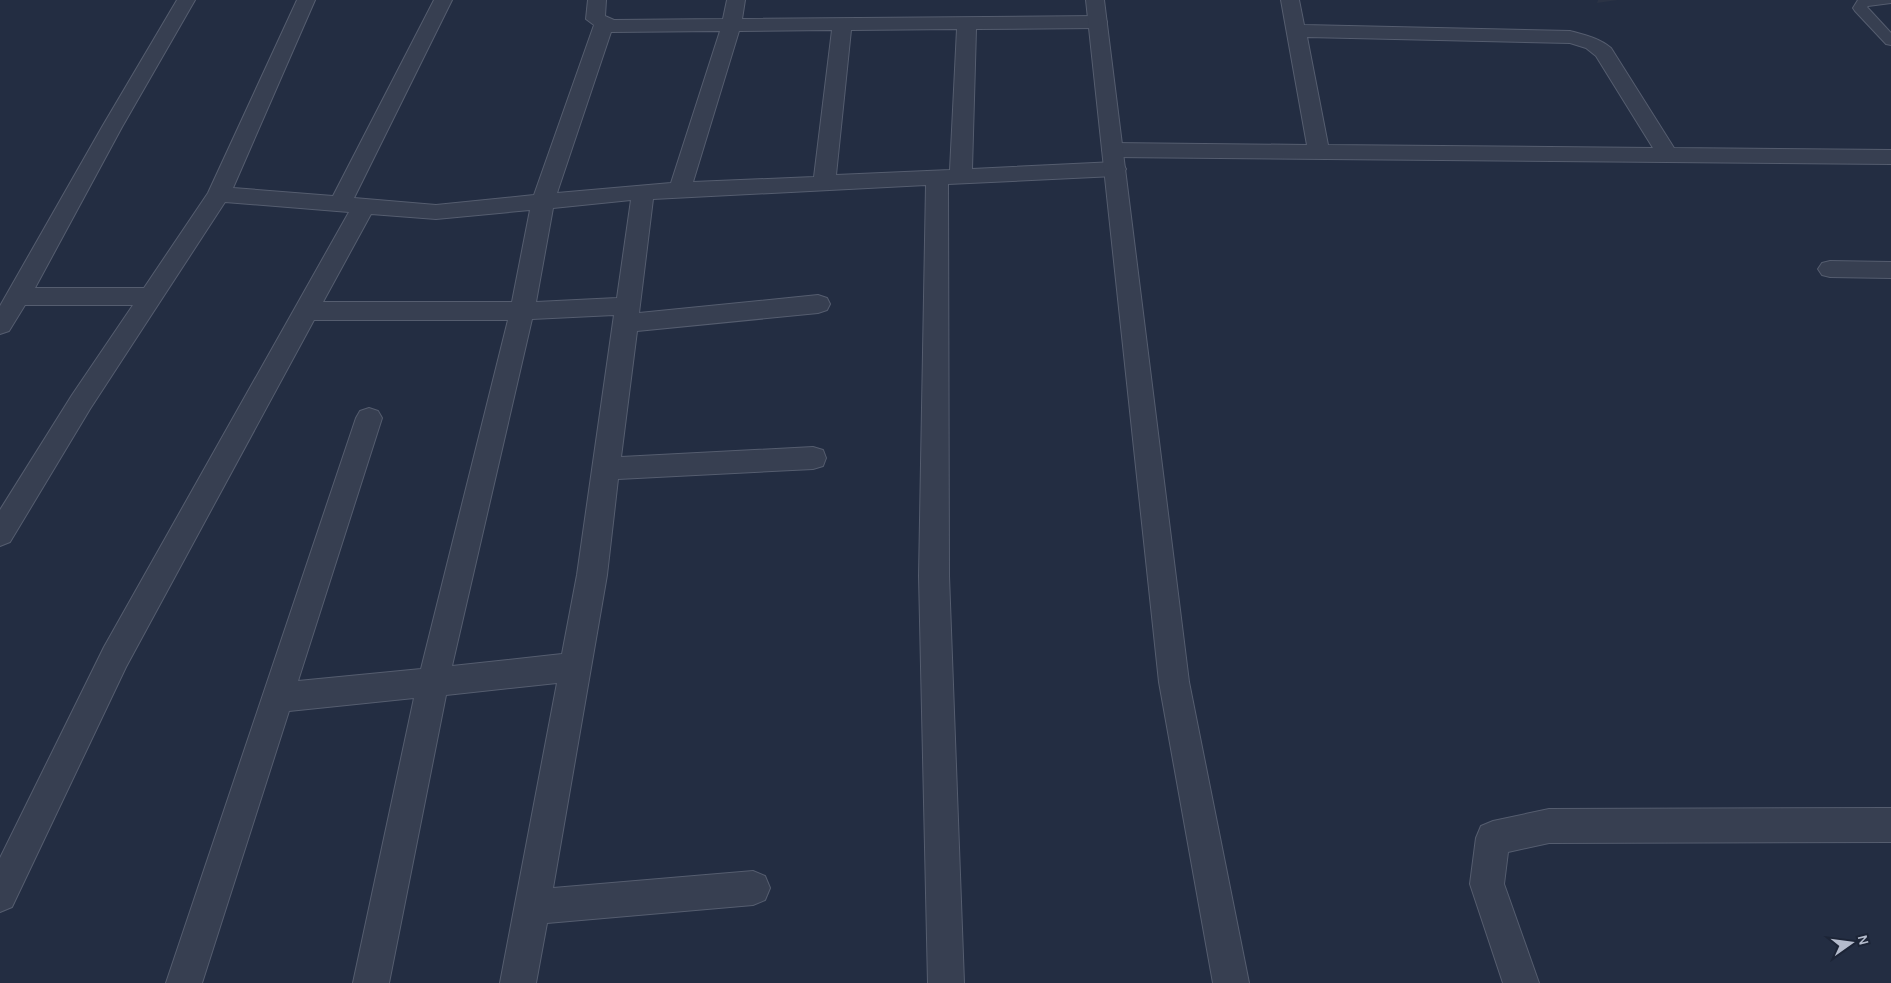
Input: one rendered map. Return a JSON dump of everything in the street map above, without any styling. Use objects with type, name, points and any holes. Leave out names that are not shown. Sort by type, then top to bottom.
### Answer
[{"type":"street","points":[[0,325],[186,0]]},
{"type":"street","points":[[0,534],[81,402],[219,194],[306,0]]},
{"type":"street","points":[[0,894],[115,657],[306,311],[443,0]]},
{"type":"street","points":[[598,0],[595,19],[612,26],[967,24],[990,15],[1096,11],[1174,682],[1231,983]]},
{"type":"street","points":[[680,190],[731,26],[736,0]]},
{"type":"street","points":[[1290,0],[1319,152]]},
{"type":"street","points":[[371,983],[433,682],[522,311],[544,201],[604,23]]},
{"type":"street","points":[[824,183],[842,24]]},
{"type":"street","points":[[946,983],[934,576],[949,177],[967,24]]},
{"type":"street","points":[[1296,31],[1570,37],[1586,40],[1598,46],[1604,52],[1668,155]]},
{"type":"street","points":[[219,194],[436,212],[643,192],[949,177],[1114,159],[1319,152],[1891,157]]},
{"type":"street","points":[[518,983],[592,575],[643,192]]},
{"type":"street","points":[[1830,269],[1891,270]]},
{"type":"street","points":[[17,297],[151,296]]},
{"type":"street","points":[[306,311],[522,311],[627,314],[818,304]]},
{"type":"street","points":[[184,983],[369,418]]},
{"type":"street","points":[[606,469],[813,458]]},
{"type":"street","points":[[277,698],[575,667]]},
{"type":"street","points":[[1521,983],[1487,884],[1493,838],[1549,826],[1891,825]]},
{"type":"street","points":[[532,908],[753,888]]},
{"type":"lane","points":[[1887,0],[1863,2],[1860,8],[1891,41]]}]
